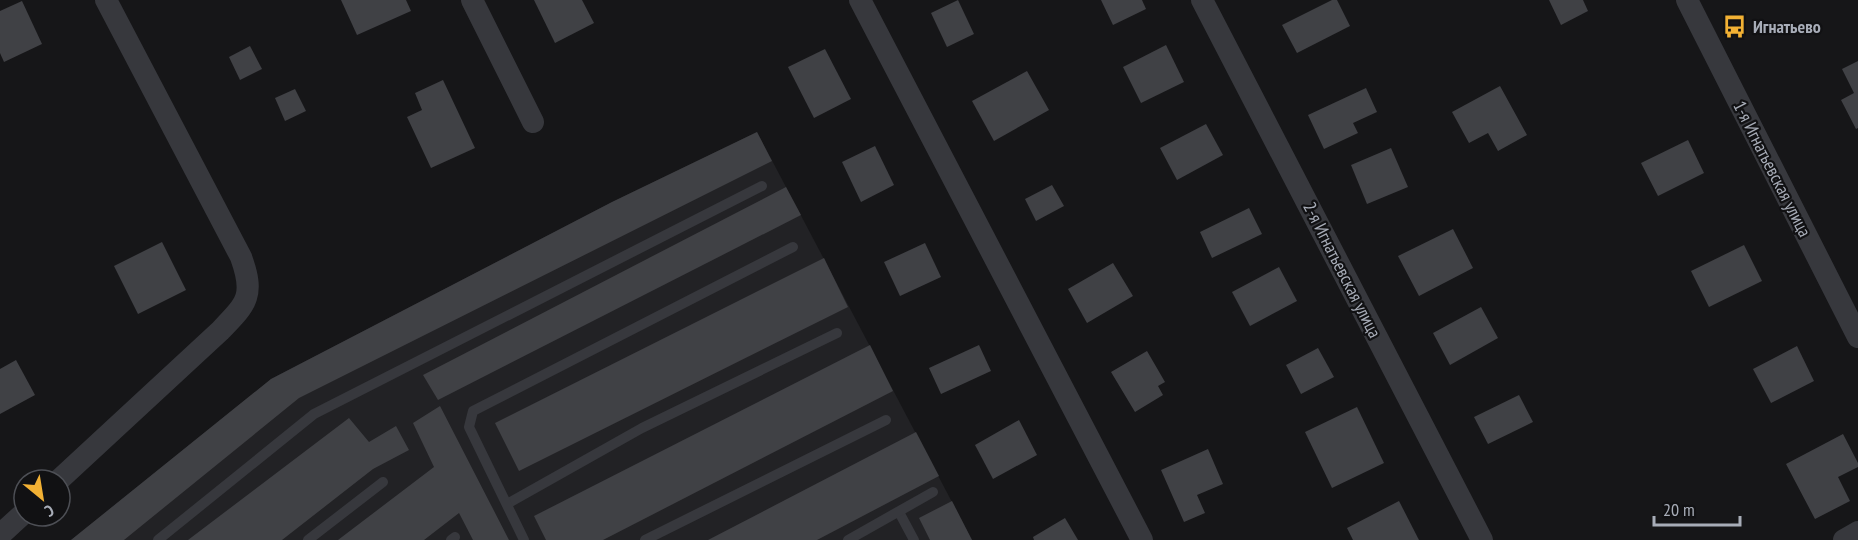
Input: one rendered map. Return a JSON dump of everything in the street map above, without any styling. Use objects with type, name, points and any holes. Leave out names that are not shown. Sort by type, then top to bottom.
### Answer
[{"type":"street","points":[[72,468],[220,331],[242,308],[250,289],[241,257],[106,0]]},
{"type":"street","points":[[472,0],[533,122]]},
{"type":"street","points":[[860,0],[1142,540]]},
{"type":"street","name":"2-я Игнатьевская улица","points":[[1202,0],[1482,540]]},
{"type":"street","name":"1-я Игнатьевская улица","points":[[1687,0],[1858,338]]},
{"type":"street","points":[[0,535],[12,524]]},
{"type":"street","points":[[1844,540],[1858,532]]},
{"type":"lane","points":[[158,540],[314,414],[762,186]]},
{"type":"lane","points":[[524,540],[469,428],[473,411],[793,247]]},
{"type":"lane","points":[[507,504],[642,428],[837,333]]},
{"type":"lane","points":[[645,540],[886,420]]},
{"type":"lane","points":[[308,540],[383,482]]},
{"type":"lane","points":[[848,540],[933,492]]},
{"type":"lane","points":[[899,512],[914,540]]},
{"type":"shaded area","points":[[757,132],[972,540],[71,540],[271,379],[612,202]]},
{"type":"building","points":[[341,0],[406,0],[411,11],[357,35]]},
{"type":"building","points":[[534,0],[582,0],[594,23],[555,43]]},
{"type":"building","points":[[958,0],[974,34],[947,47],[931,13]]},
{"type":"building","points":[[1101,0],[1142,0],[1146,9],[1113,25]]},
{"type":"building","points":[[1332,0],[1337,0],[1350,26],[1297,53],[1282,25]]},
{"type":"building","points":[[1549,0],[1583,0],[1588,11],[1561,25]]},
{"type":"building","points":[[22,1],[42,44],[4,62],[0,53],[0,11]]},
{"type":"building","points":[[1166,45],[1184,82],[1141,103],[1123,67]]},
{"type":"building","points":[[250,46],[262,69],[240,80],[229,57]]},
{"type":"building","points":[[825,49],[851,99],[814,118],[788,67]]},
{"type":"building","points":[[1858,61],[1858,128],[1856,129],[1841,100],[1854,93],[1842,69]]},
{"type":"building","points":[[1027,71],[1049,110],[994,141],[972,101]]},
{"type":"building","points":[[443,80],[475,148],[431,168],[407,117],[422,110],[415,93]]},
{"type":"building","points":[[1500,86],[1527,135],[1498,151],[1488,133],[1469,143],[1452,112]]},
{"type":"building","points":[[1366,88],[1377,112],[1353,123],[1358,133],[1324,149],[1308,115]]},
{"type":"building","points":[[295,89],[306,111],[285,121],[275,98]]},
{"type":"building","points":[[1206,124],[1223,155],[1177,180],[1160,148]]},
{"type":"building","points":[[757,132],[772,161],[299,398],[124,540],[71,540],[271,379],[612,202]]},
{"type":"building","points":[[1688,140],[1704,173],[1658,196],[1641,163]]},
{"type":"building","points":[[875,146],[894,185],[861,202],[842,162]]},
{"type":"building","points":[[1391,148],[1408,187],[1367,204],[1351,165]]},
{"type":"building","points":[[1052,185],[1064,206],[1036,221],[1025,199]]},
{"type":"building","points":[[786,187],[801,215],[438,400],[423,375]]},
{"type":"building","points":[[1249,208],[1262,234],[1212,258],[1200,232]]},
{"type":"building","points":[[1453,229],[1473,268],[1419,296],[1398,256]]},
{"type":"building","points":[[162,242],[186,290],[138,314],[114,266]]},
{"type":"building","points":[[925,243],[941,277],[900,296],[884,262]]},
{"type":"building","points":[[1744,245],[1762,281],[1709,307],[1691,271]]},
{"type":"building","points":[[824,258],[848,307],[519,471],[495,423]]},
{"type":"building","points":[[1113,263],[1133,296],[1087,323],[1068,289]]},
{"type":"building","points":[[1279,267],[1297,301],[1250,326],[1232,292]]},
{"type":"building","points":[[1481,307],[1498,338],[1450,365],[1433,333]]},
{"type":"building","points":[[870,345],[893,391],[603,540],[546,540],[534,516]]},
{"type":"building","points":[[979,345],[991,371],[941,394],[929,368]]},
{"type":"building","points":[[1797,346],[1814,381],[1771,403],[1753,369]]},
{"type":"building","points":[[1318,348],[1334,377],[1301,394],[1286,365]]},
{"type":"building","points":[[1147,351],[1165,382],[1158,386],[1163,395],[1135,412],[1111,372]]},
{"type":"building","points":[[16,360],[35,395],[0,414],[0,369]]},
{"type":"building","points":[[1519,395],[1533,422],[1488,444],[1474,417]]},
{"type":"building","points":[[440,406],[509,540],[473,540],[459,513],[424,540],[338,540],[434,467],[413,423]]},
{"type":"building","points":[[1357,407],[1384,463],[1332,488],[1305,432]]},
{"type":"building","points":[[349,418],[369,442],[396,426],[409,450],[373,469],[282,540],[188,540]]},
{"type":"building","points":[[1019,420],[1037,455],[993,479],[975,445]]},
{"type":"building","points":[[916,432],[939,476],[817,540],[708,540]]},
{"type":"building","points":[[1843,434],[1858,463],[1858,467],[1838,477],[1850,501],[1815,519],[1786,464]]},
{"type":"building","points":[[1208,449],[1223,484],[1197,495],[1205,513],[1184,522],[1161,470]]},
{"type":"building","points":[[952,501],[972,540],[930,540],[919,518]]},
{"type":"building","points":[[1399,501],[1419,540],[1353,540],[1347,528]]},
{"type":"building","points":[[1065,518],[1078,540],[1034,540],[1033,537]]},
{"type":"place","name":"Игнатьево","points":[[1735,27]]}]
